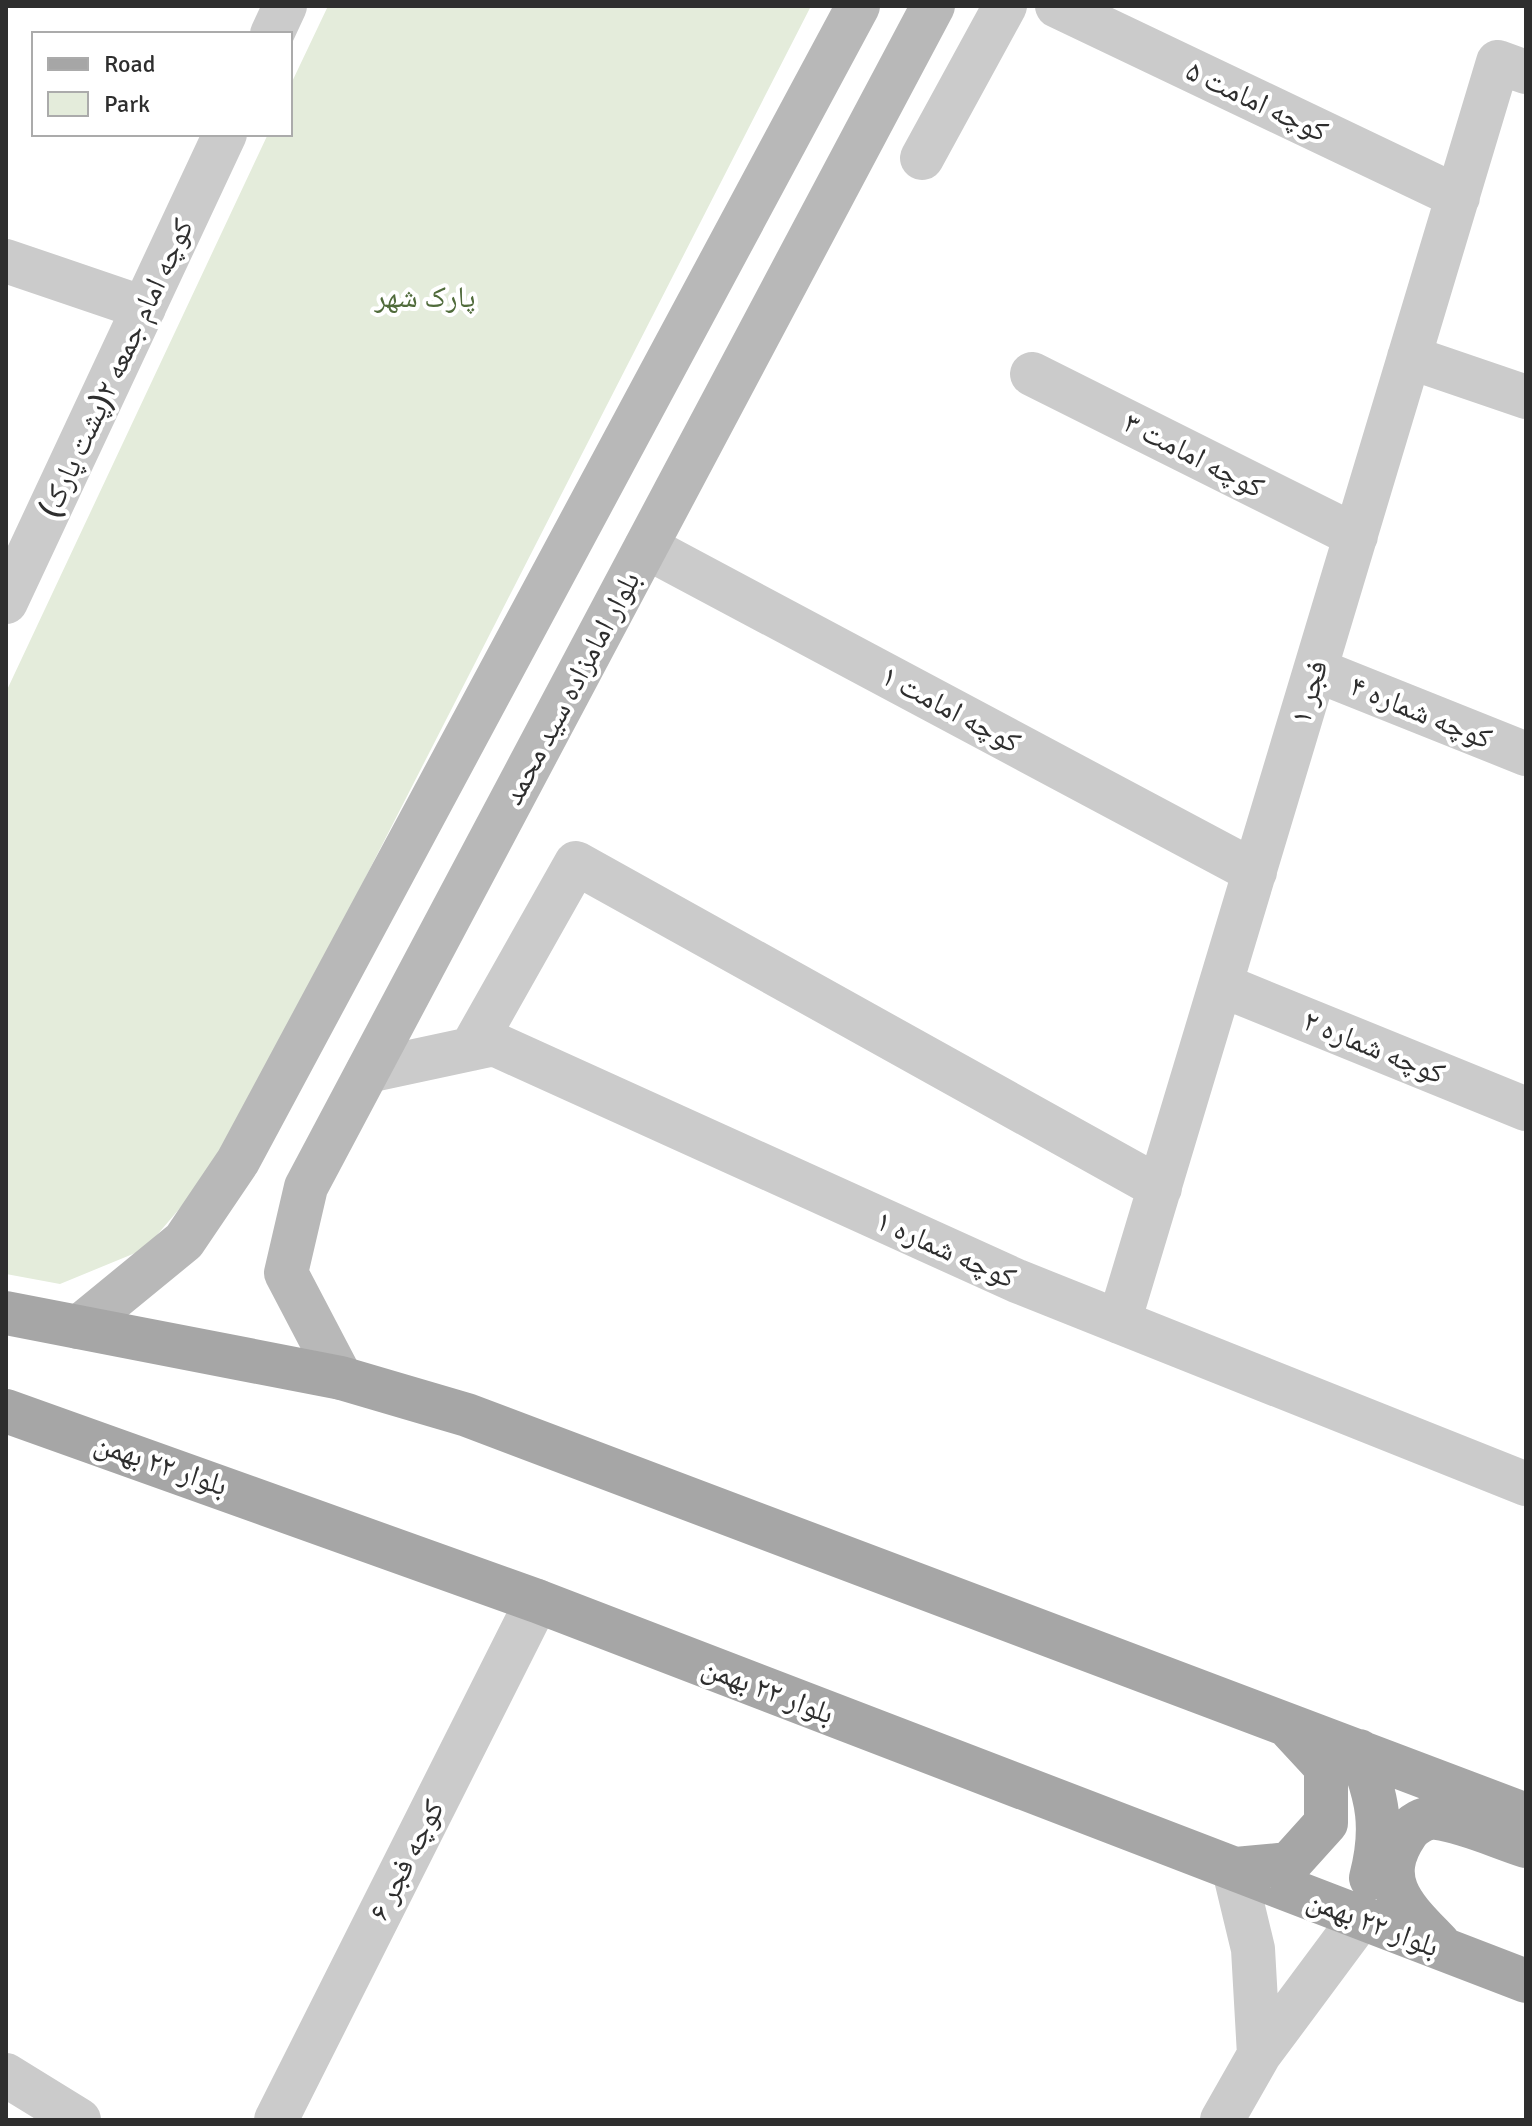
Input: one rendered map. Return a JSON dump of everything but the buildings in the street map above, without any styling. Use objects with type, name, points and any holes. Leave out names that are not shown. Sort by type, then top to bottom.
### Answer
[{"type":"main road","points":[[79,1327],[184,1241],[238,1161],[858,6]]},
{"type":"main road","name":"بلوار امامزاده سید محمد","points":[[341,1378],[286,1273],[306,1187],[933,6]]},
{"type":"main road","points":[[6,1313],[341,1378],[467,1415],[1526,1815]]},
{"type":"main road","name":"بلوار ۲۲ بهمن","points":[[6,1411],[537,1601],[1526,1981]]},
{"type":"main road","points":[[1234,1870],[1289,1864],[1326,1823],[1326,1767],[1289,1727]]},
{"type":"main road","points":[[1359,1751],[1376,1794],[1379,1845],[1360,1919]]},
{"type":"main road","points":[[1446,1951],[1401,1903],[1392,1878],[1398,1846],[1411,1826],[1434,1817],[1526,1846]]},
{"type":"street","points":[[273,32],[285,6]]},
{"type":"street","points":[[922,158],[1005,6]]},
{"type":"street","name":"کوچه امامت ۵","points":[[1057,6],[1458,197]]},
{"type":"street","name":"فجر ۱","points":[[1119,1322],[1458,197],[1512,67]]},
{"type":"street","name":"کوچه امام جمعه ۲(پشت پارک)","points":[[6,602],[224,136]]},
{"type":"street","points":[[6,261],[144,308]]},
{"type":"street","points":[[1409,357],[1526,397]]},
{"type":"street","name":"کوچه امامت ۳","points":[[1032,374],[1356,536]]},
{"type":"street","name":"کوچه امامت ۱","points":[[646,547],[1255,872]]},
{"type":"street","name":"کوچه شماره ۴","points":[[1316,670],[1526,754]]},
{"type":"street","points":[[471,1049],[576,863],[1160,1188]]},
{"type":"street","name":"کوچه شماره ۲","points":[[1221,985],[1526,1109]]},
{"type":"street","name":"کوچه شماره ۱","points":[[368,1071],[494,1044],[1017,1281],[1526,1484]]},
{"type":"street","name":"کوچه فجر ۶","points":[[276,2120],[537,1601]]},
{"type":"street","points":[[1234,1870],[1253,1949],[1259,2055]]},
{"type":"street","points":[[1222,2120],[1259,2055],[1360,1919]]},
{"type":"street","points":[[6,2075],[79,2120]]},
{"type":"green space","name":"پارک شهر","points":[[328,6],[811,6],[221,1160],[145,1249],[60,1284],[6,1274],[6,692],[267,136],[292,136],[292,82]]}]
